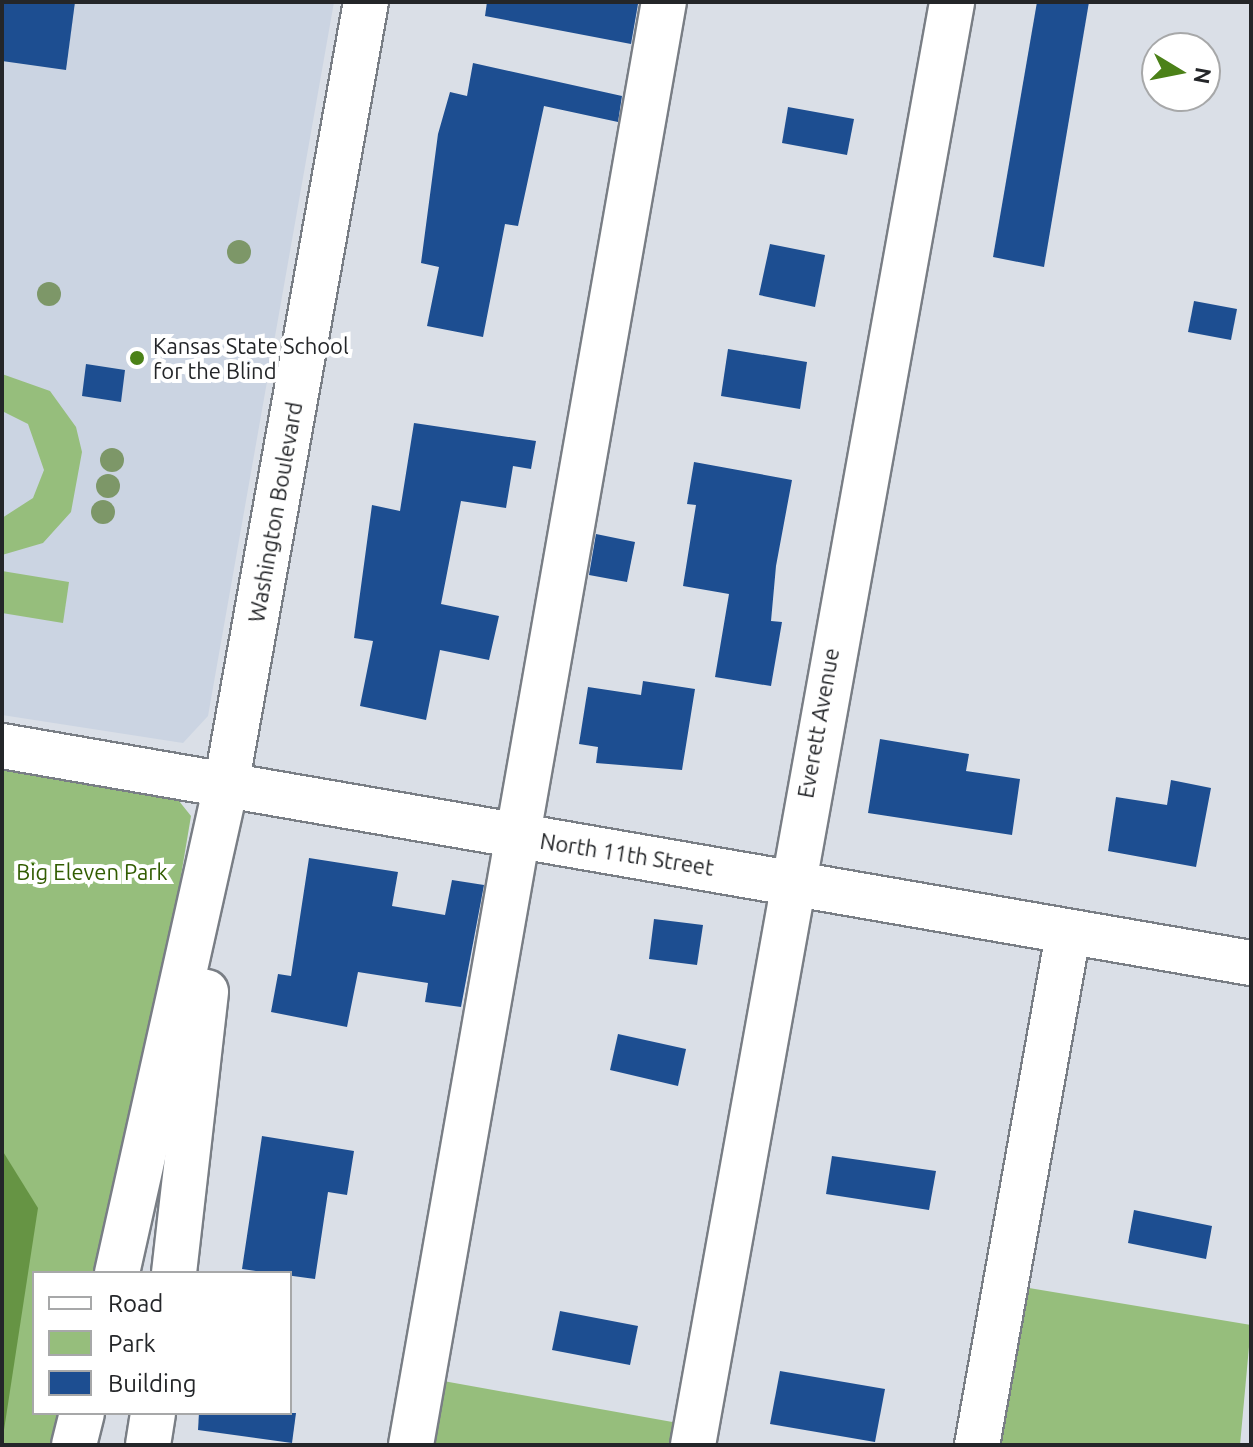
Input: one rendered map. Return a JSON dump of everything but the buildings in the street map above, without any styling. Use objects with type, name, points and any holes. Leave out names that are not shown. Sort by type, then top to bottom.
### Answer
[{"type":"street","name":"Washington Boulevard","points":[[117,1271],[226,786],[366,2]]},
{"type":"street","points":[[411,1445],[520,838],[664,2]]},
{"type":"street","name":"Everett Avenue","points":[[693,1445],[789,879],[952,2]]},
{"type":"street","name":"North 11th Street","points":[[2,746],[520,838],[789,879],[1068,934],[1251,963]]},
{"type":"street","name":"Washington Boulevard","points":[[174,1271],[226,786]]},
{"type":"street","points":[[977,1445],[1068,934]]},
{"type":"street","points":[[74,1445],[82,1415]]},
{"type":"street","points":[[148,1445],[153,1415]]},
{"type":"shaded area","name":"Kansas State School for the Blind","points":[[2,2],[334,2],[208,716],[183,743],[2,715]]},
{"type":"shaded area","points":[[2,1150],[38,1208],[2,1443]]},
{"type":"green space","points":[[2,374],[50,391],[76,427],[82,452],[71,512],[43,543],[2,555],[2,518],[33,498],[44,470],[28,424],[2,411]]},
{"type":"green space","points":[[2,571],[69,582],[63,623],[2,613]]},
{"type":"green space","name":"Big Eleven Park","points":[[2,764],[175,796],[191,816],[146,1084],[100,1271],[32,1271],[32,1415],[63,1415],[55,1445],[2,1445]]},
{"type":"green space","points":[[1017,1286],[1251,1325],[1240,1445],[991,1445]]},
{"type":"green space","points":[[410,1375],[678,1423],[674,1445],[398,1445]]},
{"type":"place","name":"Kansas State School for the Blind","points":[[137,358]]}]
